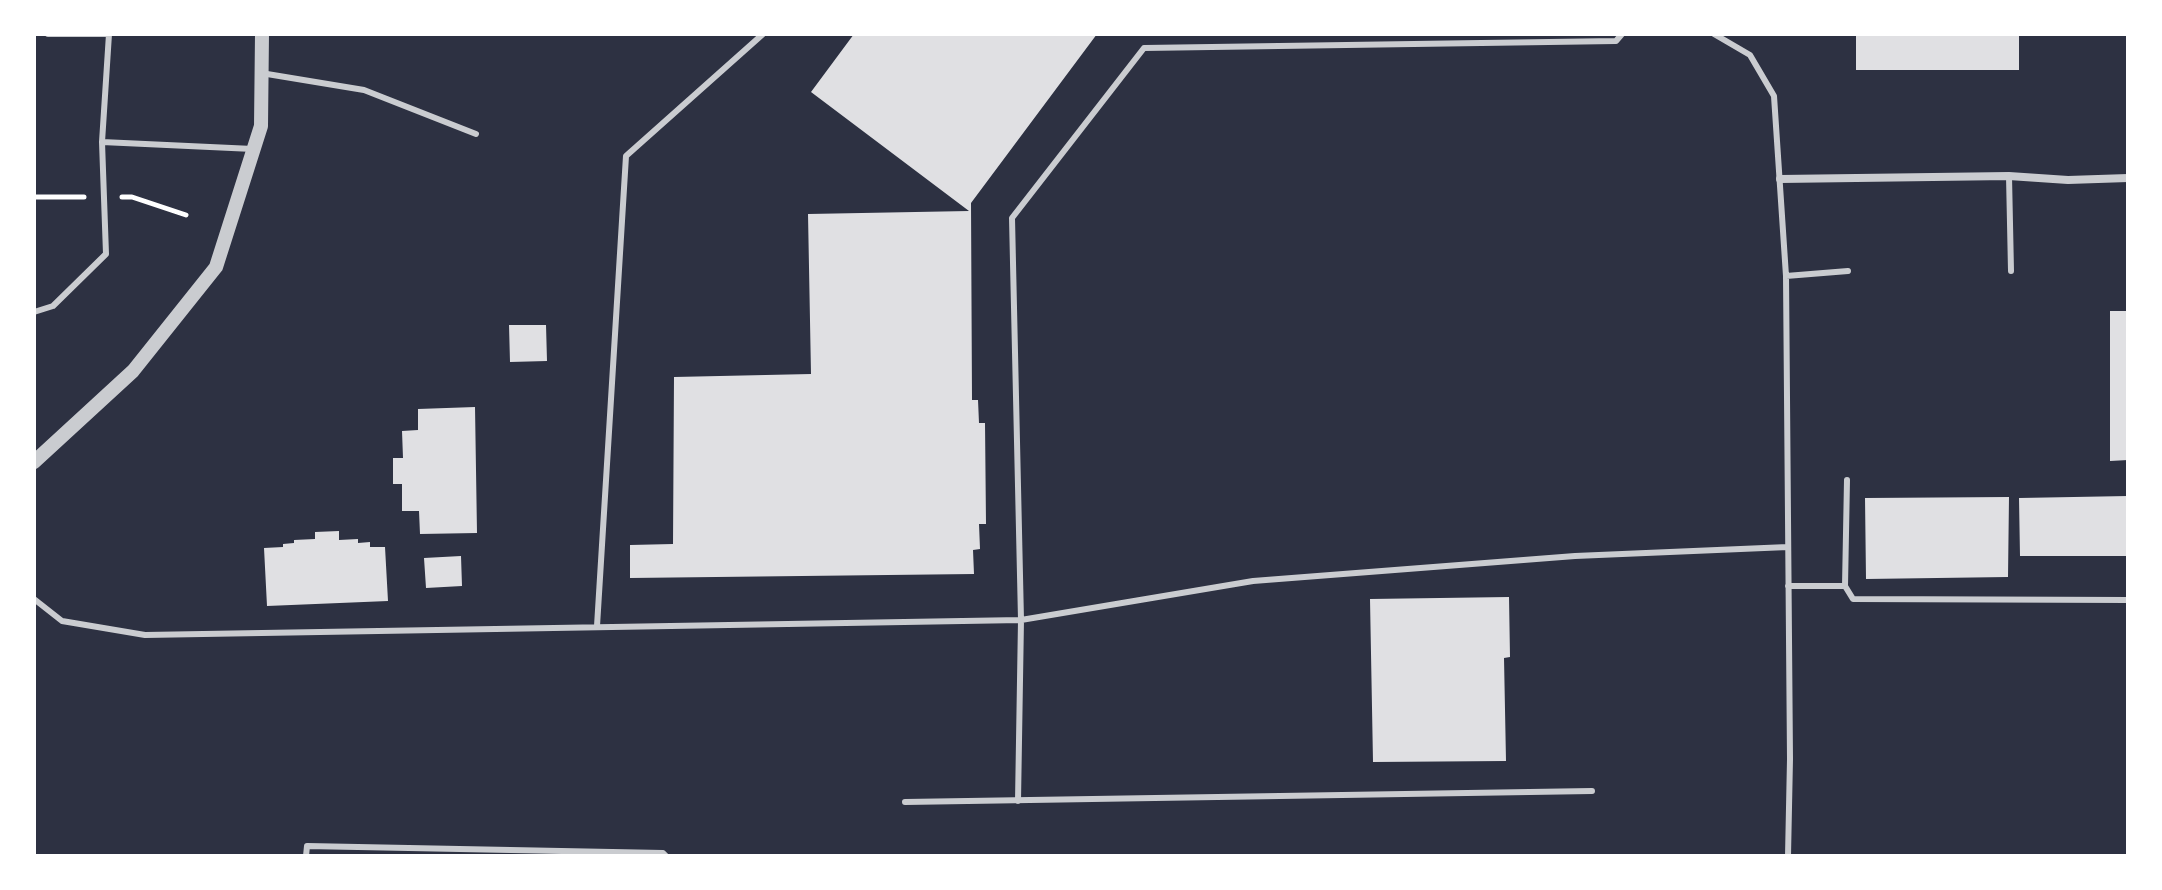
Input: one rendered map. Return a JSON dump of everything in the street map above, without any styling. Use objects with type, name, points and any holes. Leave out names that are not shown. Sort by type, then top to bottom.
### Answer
[{"type":"street","points":[[34,462],[133,371],[216,267],[261,126],[262,34]]},
{"type":"street","points":[[1780,179],[2128,178]]},
{"type":"lane","points":[[34,312],[53,306],[106,254],[102,142],[109,34],[48,34]]},
{"type":"lane","points":[[597,626],[626,156],[763,34]]},
{"type":"lane","points":[[1018,801],[1021,620],[1012,218],[1144,48],[1616,41],[1622,34]]},
{"type":"lane","points":[[1714,34],[1750,55],[1774,96],[1786,276],[1788,856]]},
{"type":"lane","points":[[261,73],[364,90],[476,134]]},
{"type":"lane","points":[[102,142],[253,149]]},
{"type":"lane","points":[[2009,176],[2011,271]]},
{"type":"lane","points":[[1786,276],[1848,271]]},
{"type":"lane","points":[[1847,480],[1845,586],[1853,599],[2128,600]]},
{"type":"lane","points":[[34,599],[62,621],[145,635],[1021,620],[1253,581],[1575,556],[1788,547]]},
{"type":"lane","points":[[1788,586],[1845,586]]},
{"type":"lane","points":[[905,802],[1592,791]]},
{"type":"lane","points":[[306,856],[307,846],[663,853],[666,856]]},
{"type":"building","points":[[854,34],[1097,34],[971,203],[972,400],[978,400],[979,423],[985,423],[986,524],[979,524],[980,549],[973,550],[974,574],[630,578],[630,545],[673,544],[674,377],[811,374],[808,214],[969,211],[811,92]]},
{"type":"building","points":[[1856,34],[2019,34],[2019,70],[1856,70]]},
{"type":"building","points":[[2110,311],[2128,311],[2128,460],[2110,461]]},
{"type":"building","points":[[509,325],[546,325],[547,361],[510,362]]},
{"type":"building","points":[[475,407],[477,533],[420,534],[419,511],[402,511],[402,484],[393,484],[393,458],[403,458],[402,431],[418,430],[418,409]]},
{"type":"building","points":[[2128,496],[2128,556],[2020,556],[2019,498]]},
{"type":"building","points":[[2009,497],[2008,577],[1866,579],[1865,498]]},
{"type":"building","points":[[339,531],[339,540],[358,539],[358,543],[370,542],[370,547],[385,547],[388,601],[267,606],[264,548],[283,547],[283,544],[294,543],[294,540],[315,539],[315,532]]},
{"type":"building","points":[[461,556],[462,586],[426,588],[424,558]]},
{"type":"building","points":[[1509,597],[1510,657],[1504,658],[1506,761],[1373,762],[1370,599]]}]
